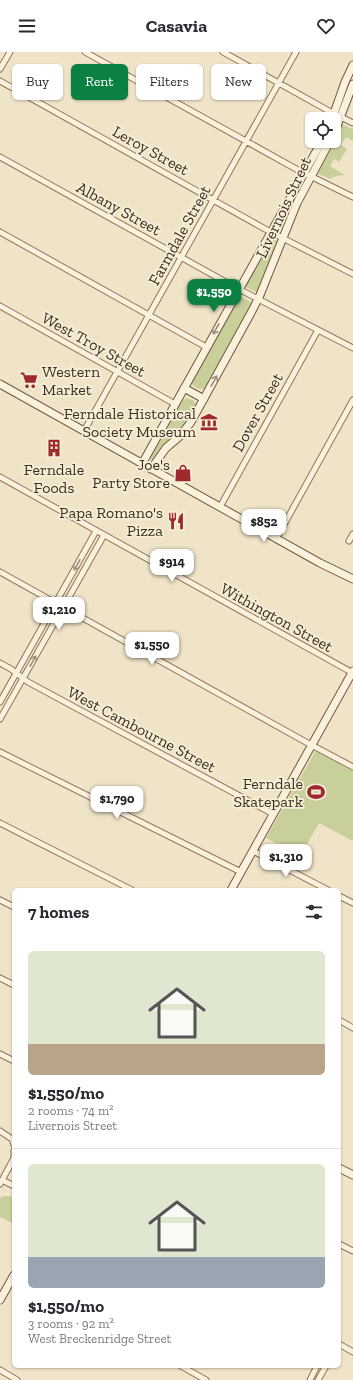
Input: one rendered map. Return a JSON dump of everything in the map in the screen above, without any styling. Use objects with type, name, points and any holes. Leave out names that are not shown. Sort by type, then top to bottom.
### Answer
[{"type":"street","points":[[0,69],[10,52]]},
{"type":"street","points":[[85,52],[246,142],[311,177],[353,197]]},
{"type":"street","points":[[223,52],[328,112]]},
{"type":"street","name":"Farmdale Street","points":[[84,431],[296,52]]},
{"type":"street","points":[[337,112],[343,89],[353,65]]},
{"type":"street","name":"Leroy Street","points":[[0,81],[271,232],[353,274]]},
{"type":"street","points":[[339,112],[353,84]]},
{"type":"street","points":[[341,119],[353,123]]},
{"type":"street","name":"Livernois Street","points":[[142,464],[238,289],[318,148]]},
{"type":"street","name":"Livernois Street","points":[[152,469],[166,448],[185,430],[204,399],[258,299],[297,203],[326,148]]},
{"type":"street","name":"Albany Street","points":[[0,156],[238,289],[353,348]]},
{"type":"street","points":[[0,232],[206,347]]},
{"type":"street","name":"West Troy Street","points":[[0,306],[175,404]]},
{"type":"street","name":"Dover Street","points":[[220,507],[318,330]]},
{"type":"street","points":[[0,384],[276,539],[325,566],[353,579]]},
{"type":"street","points":[[184,388],[204,399]]},
{"type":"street","points":[[276,539],[353,400]]},
{"type":"street","name":"Withington Street","points":[[0,477],[353,672]]},
{"type":"street","points":[[0,702],[96,531]]},
{"type":"street","points":[[349,541],[353,534]]},
{"type":"street","points":[[0,719],[104,535]]},
{"type":"street","points":[[0,572],[353,767]]},
{"type":"street","name":"West Cambourne Street","points":[[0,663],[28,682],[273,814]]},
{"type":"street","points":[[232,888],[353,672]]},
{"type":"street","points":[[0,752],[241,872]]},
{"type":"street","points":[[0,823],[128,888]]},
{"type":"street","points":[[253,851],[324,888]]},
{"type":"street","points":[[341,897],[353,903]]},
{"type":"street","points":[[0,900],[12,906]]},
{"type":"street","points":[[0,978],[12,984]]},
{"type":"street","points":[[341,1021],[353,1028]]},
{"type":"street","points":[[0,1054],[12,1060]]},
{"type":"street","points":[[0,1132],[12,1139]]},
{"type":"street","points":[[12,1162],[1,1182],[12,1185]]},
{"type":"street","points":[[341,1169],[353,1175]]},
{"type":"street","points":[[341,1245],[353,1251]]},
{"type":"street","points":[[0,1300],[12,1279]]},
{"type":"street","points":[[341,1345],[353,1352]]},
{"type":"street","points":[[185,1368],[206,1380]]},
{"type":"street","points":[[310,1380],[316,1368]]},
{"type":"street","points":[[318,1380],[325,1368]]},
{"type":"street","points":[[0,1370],[17,1380]]},
{"type":"green space","points":[[341,124],[353,129],[353,141],[346,137],[341,145]]},
{"type":"green space","points":[[341,145],[347,149],[339,162],[334,159],[330,166],[345,175],[336,176],[330,179],[316,173],[330,148],[341,148]]},
{"type":"green space","points":[[271,237],[278,242],[258,293],[244,286]]},
{"type":"green space","points":[[239,296],[253,303],[208,386],[204,389],[198,389],[192,384],[192,380]]},
{"type":"green space","points":[[187,398],[193,400],[196,404],[192,417],[183,428],[162,447],[153,460],[150,459],[182,401]]},
{"type":"green space","points":[[316,750],[353,771],[353,841],[319,823],[301,855],[266,838]]},
{"type":"green space","points":[[4,1196],[12,1197],[12,1223],[0,1217],[0,1198]]},
{"type":"place","name":"Western Market","points":[[29,380]]},
{"type":"place","name":"Ferndale Historical Society Museum","points":[[209,422]]},
{"type":"place","name":"Ferndale Foods","points":[[54,448]]},
{"type":"place","name":"Joe's Party Store","points":[[183,473]]},
{"type":"place","name":"Papa Romano's Pizza","points":[[176,521]]},
{"type":"place","name":"Ferndale Skatepark","points":[[316,792]]}]
